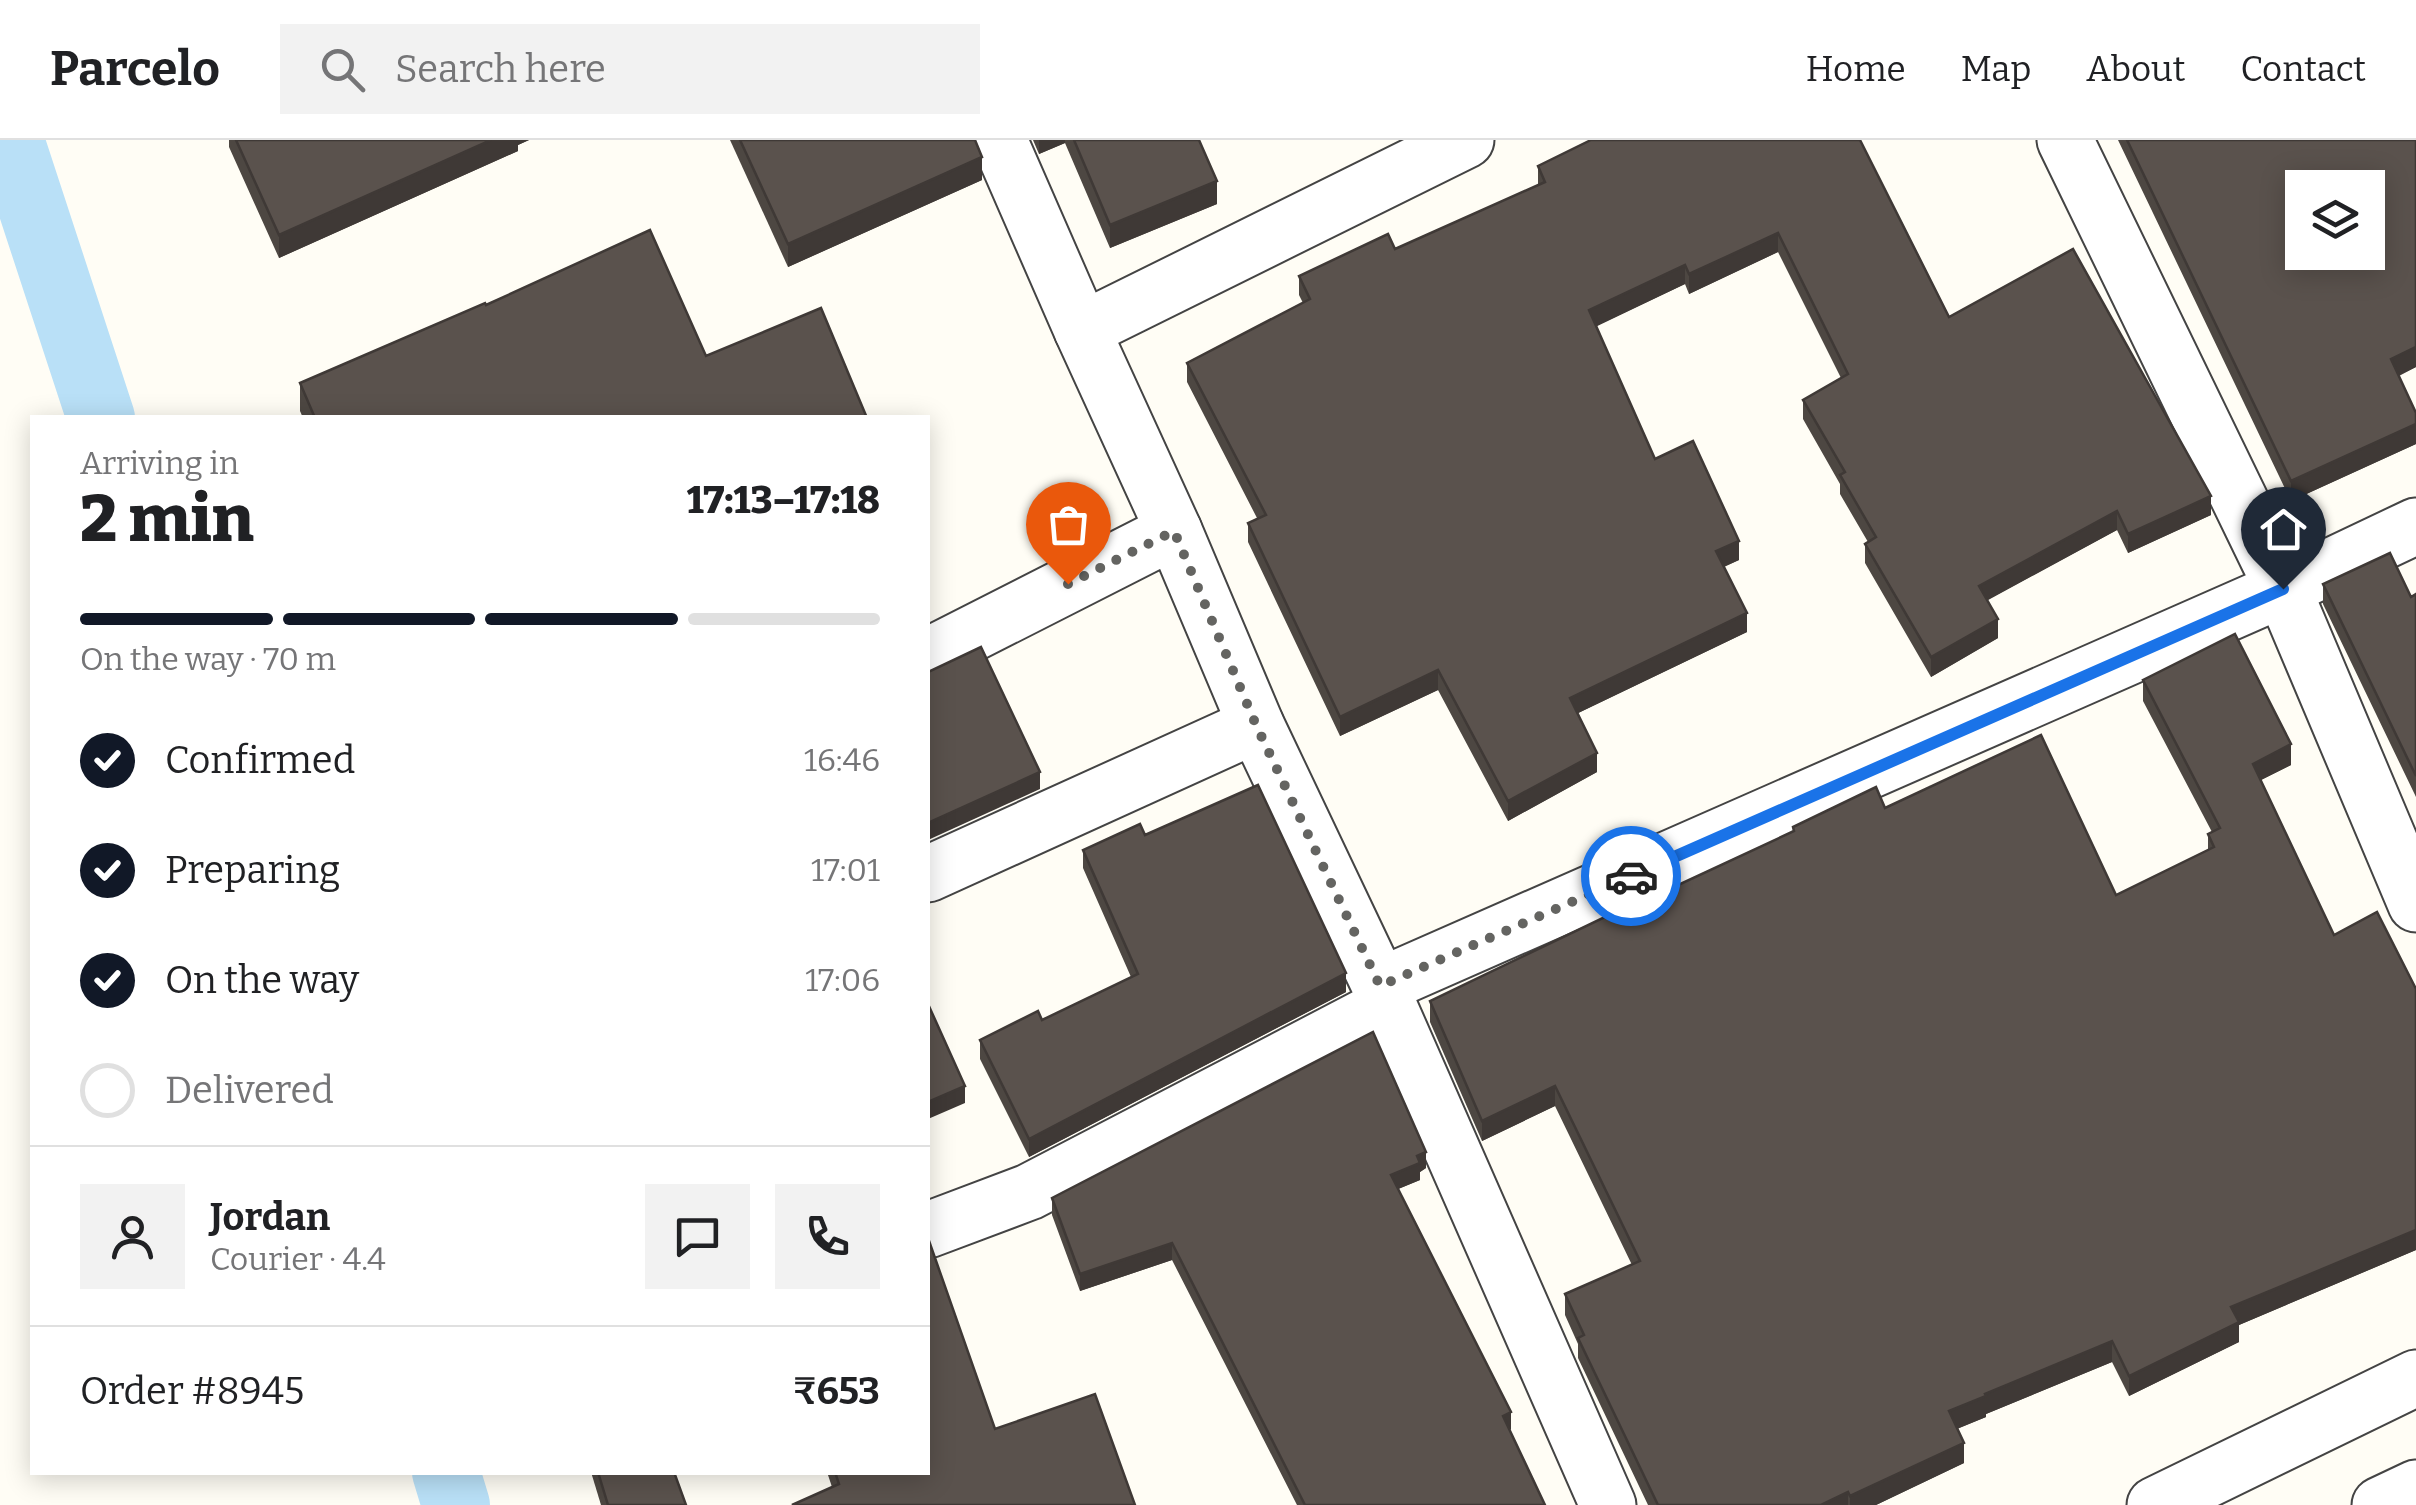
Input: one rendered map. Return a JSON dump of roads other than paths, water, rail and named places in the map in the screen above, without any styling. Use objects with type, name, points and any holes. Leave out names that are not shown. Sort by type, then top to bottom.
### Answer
[{"type":"street","points":[[999,140],[1256,725],[1384,996],[1608,1505]]},
{"type":"street","points":[[1082,330],[1466,140]]},
{"type":"street","points":[[2065,140],[2283,589],[2416,904]]},
{"type":"street","points":[[930,1229],[1029,1192],[1384,996],[2416,526]]},
{"type":"street","points":[[930,655],[1174,531]]},
{"type":"street","points":[[930,873],[1256,725]]},
{"type":"street","points":[[2156,1505],[2416,1378]]},
{"type":"street","points":[[2380,1505],[2416,1488]]},
{"type":"waterway","points":[[10,140],[100,415]]},
{"type":"waterway","points":[[447,1475],[456,1505]]}]
